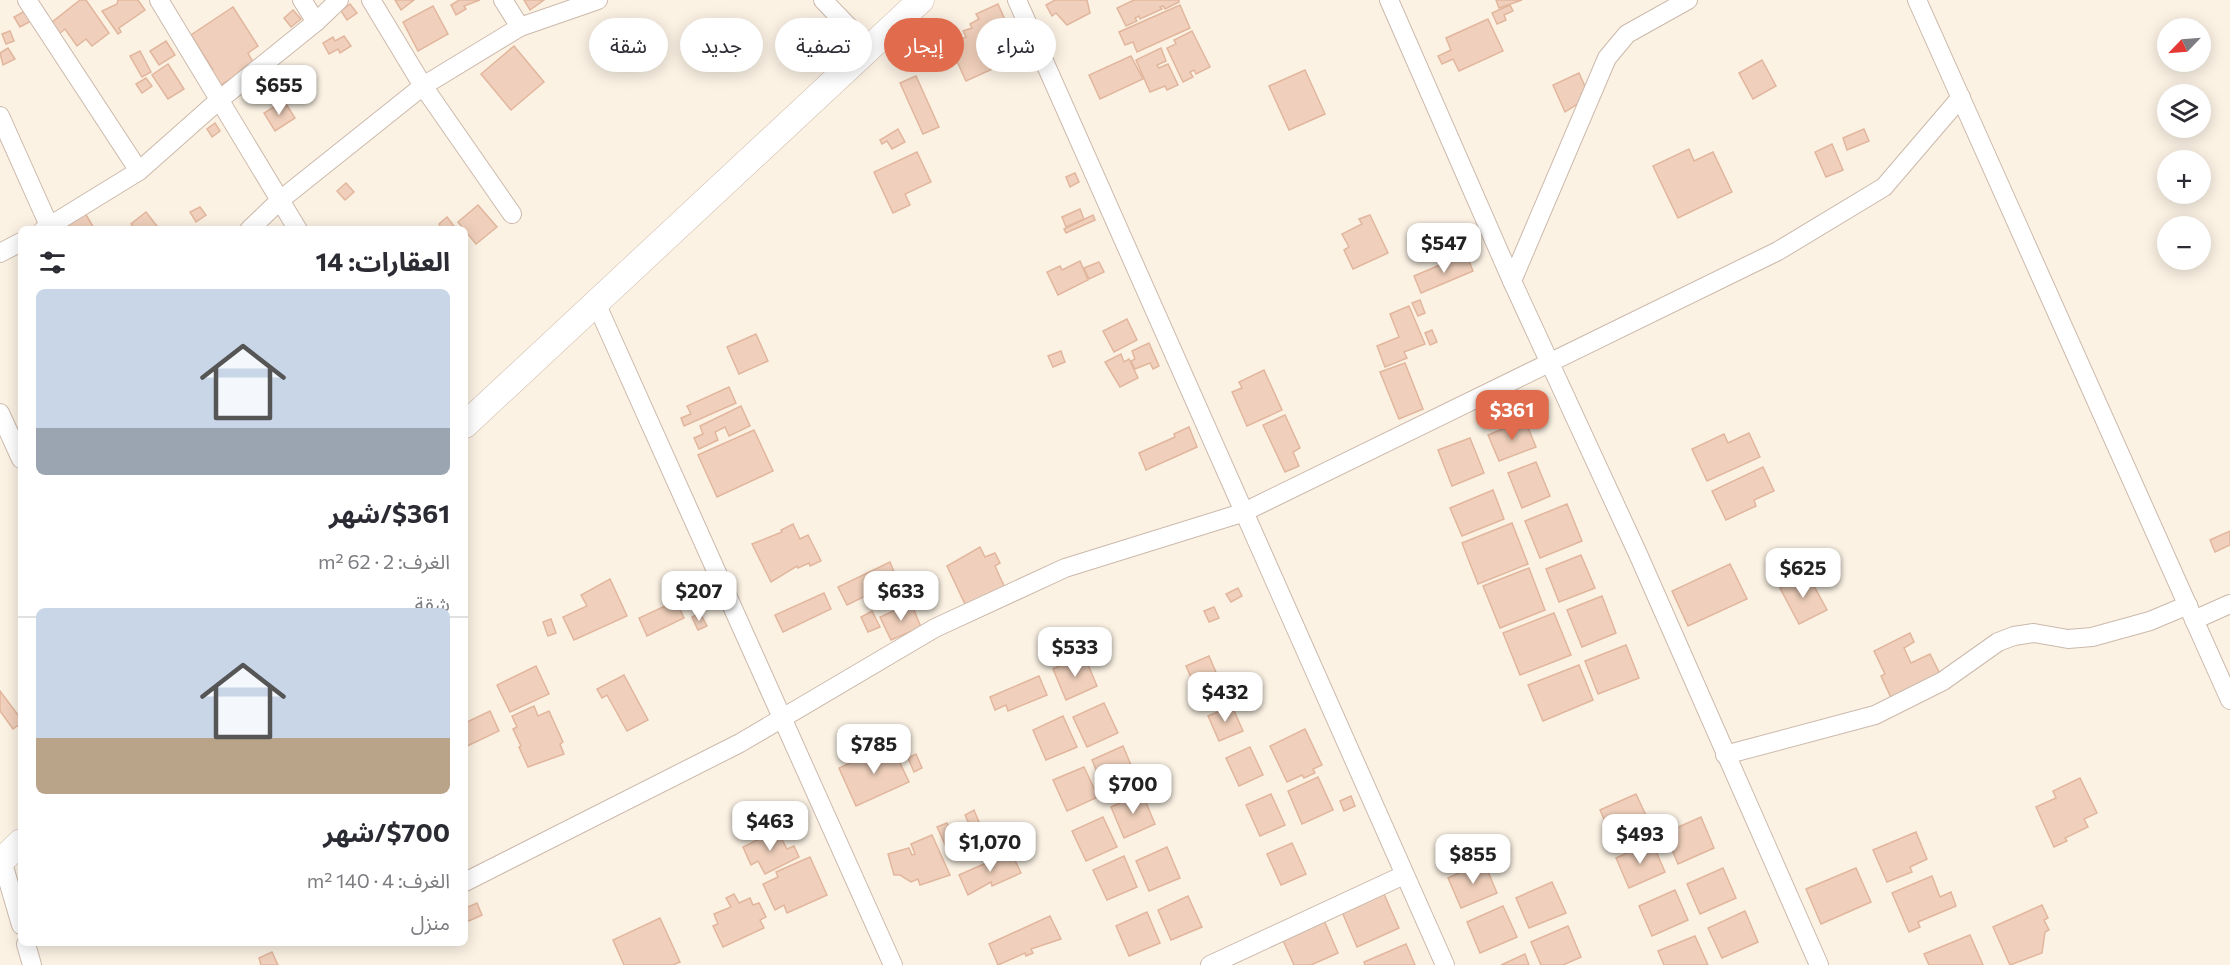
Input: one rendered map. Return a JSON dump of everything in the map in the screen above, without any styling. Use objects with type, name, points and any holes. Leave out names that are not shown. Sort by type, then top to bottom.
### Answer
[{"type":"street","points":[[27,0],[138,171]]},
{"type":"street","points":[[159,0],[295,226]]},
{"type":"street","points":[[302,0],[316,22]]},
{"type":"street","points":[[51,226],[138,171],[218,101],[316,22],[339,0]]},
{"type":"street","points":[[371,0],[423,86],[512,214]]},
{"type":"street","points":[[503,0],[520,27]]},
{"type":"street","points":[[253,226],[279,201],[423,86],[520,27],[598,0]]},
{"type":"street","points":[[823,0],[840,18]]},
{"type":"street","points":[[872,45],[921,0]]},
{"type":"street","points":[[1017,0],[1242,513],[1445,965]]},
{"type":"street","points":[[1389,0],[1512,281],[1638,554],[1819,965]]},
{"type":"street","points":[[1512,281],[1607,58],[1627,34],[1688,0]]},
{"type":"street","points":[[1917,0],[2230,700]]},
{"type":"street","points":[[468,422],[843,72]]},
{"type":"street","points":[[468,880],[740,743],[935,627],[1065,568],[1242,513],[1551,364],[1778,251],[1884,187],[1961,97]]},
{"type":"street","points":[[0,116],[47,226]]},
{"type":"street","points":[[0,253],[18,244]]},
{"type":"street","points":[[596,303],[893,965]]},
{"type":"street","points":[[0,413],[18,452]]},
{"type":"street","points":[[1725,755],[1875,715],[1943,681],[1998,642],[2014,636],[2034,633],[2068,639],[2092,637],[2150,621],[2230,604]]},
{"type":"street","points":[[18,845],[1,861],[18,915]]},
{"type":"street","points":[[1210,965],[1404,875]]},
{"type":"street","points":[[27,946],[33,965]]},
{"type":"building","points":[[80,0],[86,0],[109,33],[92,46],[86,39],[77,46],[65,29],[59,34],[51,23]]},
{"type":"building","points":[[118,0],[138,0],[145,10],[119,28],[121,32],[118,34],[102,11],[117,4]]},
{"type":"building","points":[[395,0],[414,0],[401,10]]},
{"type":"building","points":[[459,0],[480,0],[464,6],[466,9],[456,15],[451,5]]},
{"type":"building","points":[[524,0],[544,0],[530,10]]},
{"type":"building","points":[[1055,0],[1087,0],[1090,13],[1067,25],[1056,13],[1052,16],[1046,5]]},
{"type":"building","points":[[1134,0],[1179,0],[1179,2],[1165,9],[1163,6],[1160,7],[1162,9],[1140,19],[1139,16],[1135,18],[1137,21],[1126,26],[1117,8]]},
{"type":"building","points":[[1496,0],[1522,0],[1499,8]]},
{"type":"building","points":[[350,4],[357,13],[347,20],[341,11]]},
{"type":"building","points":[[998,4],[1004,18],[978,18],[976,14]]},
{"type":"building","points":[[1180,5],[1190,28],[1137,52],[1133,42],[1125,45],[1119,32]]},
{"type":"building","points":[[1510,5],[1513,11],[1504,15],[1506,20],[1497,24],[1492,13]]},
{"type":"building","points":[[433,6],[448,34],[418,51],[403,22]]},
{"type":"building","points":[[233,7],[258,46],[248,53],[254,64],[218,87],[209,72],[213,70],[191,35]]},
{"type":"building","points":[[293,10],[301,19],[291,27],[284,18]]},
{"type":"building","points":[[25,11],[31,21],[20,27],[14,17]]},
{"type":"building","points":[[1488,19],[1503,51],[1459,71],[1453,59],[1442,64],[1438,56],[1451,50],[1446,38]]},
{"type":"building","points":[[976,21],[976,72],[986,72],[966,81],[962,72],[964,72],[964,38],[966,37],[964,31],[972,28],[970,24]]},
{"type":"building","points":[[10,31],[14,41],[6,44],[2,34]]},
{"type":"building","points":[[1192,31],[1210,67],[1196,74],[1194,70],[1190,72],[1193,77],[1183,82],[1167,48],[1176,44],[1174,40]]},
{"type":"building","points":[[344,36],[351,46],[340,53],[338,49],[329,54],[323,43],[333,37],[335,41]]},
{"type":"building","points":[[166,41],[175,55],[159,65],[150,51]]},
{"type":"building","points":[[514,46],[544,82],[511,110],[481,74]]},
{"type":"building","points":[[8,48],[15,59],[3,65],[0,53]]},
{"type":"building","points":[[1161,48],[1166,61],[1157,65],[1159,68],[1168,64],[1178,85],[1167,90],[1165,86],[1150,92],[1136,60]]},
{"type":"building","points":[[140,51],[151,72],[142,77],[130,56]]},
{"type":"building","points":[[1131,56],[1143,79],[1100,99],[1089,75]]},
{"type":"building","points":[[1762,60],[1776,86],[1753,99],[1739,73]]},
{"type":"building","points":[[168,64],[184,89],[168,99],[152,75]]},
{"type":"building","points":[[1305,70],[1325,114],[1289,130],[1269,86]]},
{"type":"building","points":[[1579,73],[1587,91],[1581,94],[1584,100],[1565,112],[1553,85]]},
{"type":"building","points":[[916,76],[939,127],[923,134],[900,83]]},
{"type":"building","points":[[146,78],[152,86],[142,93],[136,84]]},
{"type":"building","points":[[284,101],[295,118],[275,131],[264,113]]},
{"type":"building","points":[[215,123],[220,131],[212,137],[207,129]]},
{"type":"building","points":[[898,129],[905,142],[892,149],[887,141],[882,144],[880,140]]},
{"type":"building","points":[[1864,129],[1869,141],[1847,150],[1843,138]]},
{"type":"building","points":[[1832,144],[1843,170],[1826,177],[1815,152]]},
{"type":"building","points":[[1689,149],[1694,161],[1713,152],[1732,192],[1678,218],[1653,166]]},
{"type":"building","points":[[917,152],[931,182],[905,194],[910,205],[893,213],[874,172]]},
{"type":"building","points":[[1075,173],[1079,182],[1070,187],[1066,177]]},
{"type":"building","points":[[346,183],[354,192],[345,200],[337,191]]},
{"type":"building","points":[[478,205],[497,227],[476,244],[468,234],[468,226],[461,226],[458,222]]},
{"type":"building","points":[[200,207],[206,215],[196,222],[190,212]]},
{"type":"building","points":[[1080,209],[1084,219],[1066,227],[1062,217]]},
{"type":"building","points":[[146,212],[157,226],[132,226],[131,224]]},
{"type":"building","points":[[85,213],[93,226],[66,226]]},
{"type":"building","points":[[1093,215],[1095,220],[1066,233],[1064,229]]},
{"type":"building","points":[[1370,215],[1388,253],[1353,269],[1344,250],[1349,247],[1342,234],[1362,224],[1359,219]]},
{"type":"building","points":[[447,217],[454,226],[440,226],[439,224]]},
{"type":"building","points":[[1466,254],[1473,271],[1421,293],[1414,276]]},
{"type":"building","points":[[1080,261],[1088,280],[1058,295],[1047,272],[1060,266],[1062,270]]},
{"type":"building","points":[[1099,262],[1104,272],[1089,279],[1084,268]]},
{"type":"building","points":[[1420,300],[1425,313],[1418,316],[1412,303]]},
{"type":"building","points":[[1409,306],[1425,344],[1404,352],[1407,358],[1385,367],[1377,346],[1399,337],[1390,314]]},
{"type":"building","points":[[1127,319],[1137,340],[1114,352],[1103,331]]},
{"type":"building","points":[[1432,330],[1437,342],[1430,345],[1425,333]]},
{"type":"building","points":[[756,334],[768,361],[739,374],[727,347]]},
{"type":"building","points":[[1149,343],[1159,366],[1153,369],[1150,363],[1135,369],[1131,361],[1135,359],[1132,351]]},
{"type":"building","points":[[1061,351],[1065,362],[1053,367],[1048,356]]},
{"type":"building","points":[[1121,354],[1124,362],[1129,359],[1138,378],[1120,387],[1105,362]]},
{"type":"building","points":[[1405,363],[1423,409],[1399,419],[1380,372]]},
{"type":"building","points":[[1264,370],[1282,410],[1247,426],[1232,392],[1242,388],[1239,382]]},
{"type":"building","points":[[729,387],[736,403],[684,426],[681,418],[691,414],[687,406]]},
{"type":"building","points":[[741,406],[750,426],[729,436],[725,427],[715,432],[718,440],[699,449],[694,438],[703,434],[700,426]]},
{"type":"building","points":[[1285,415],[1300,448],[1293,452],[1299,466],[1285,472],[1263,425]]},
{"type":"building","points":[[1525,420],[1536,447],[1499,461],[1488,435]]},
{"type":"building","points":[[1189,427],[1197,447],[1146,470],[1139,453],[1175,437],[1174,434]]},
{"type":"building","points":[[754,430],[773,471],[717,497],[698,455]]},
{"type":"building","points":[[1749,433],[1760,457],[1707,481],[1692,449],[1724,434],[1728,443]]},
{"type":"building","points":[[1470,438],[1484,473],[1452,486],[1438,450]]},
{"type":"building","points":[[1536,462],[1550,496],[1522,508],[1508,473]]},
{"type":"building","points":[[1763,467],[1774,491],[1754,500],[1756,506],[1726,520],[1712,491]]},
{"type":"building","points":[[1493,490],[1504,519],[1462,536],[1450,508]]},
{"type":"building","points":[[1567,504],[1582,541],[1540,558],[1525,521]]},
{"type":"building","points":[[1512,523],[1528,564],[1478,584],[1462,543]]},
{"type":"building","points":[[793,524],[800,539],[808,535],[821,561],[810,566],[809,563],[798,568],[797,566],[771,582],[752,544],[782,532],[781,530]]},
{"type":"building","points":[[2230,531],[2230,545],[2215,552],[2210,540]]},
{"type":"building","points":[[980,547],[985,557],[995,553],[1000,563],[995,566],[1006,590],[965,604],[947,566]]},
{"type":"building","points":[[1581,555],[1595,588],[1559,602],[1546,569]]},
{"type":"building","points":[[890,562],[894,572],[878,580],[882,588],[847,605],[838,587]]},
{"type":"building","points":[[1730,564],[1747,599],[1688,626],[1672,591]]},
{"type":"building","points":[[1529,568],[1545,610],[1500,628],[1483,586]]},
{"type":"building","points":[[1807,573],[1827,610],[1799,624],[1780,588]]},
{"type":"building","points":[[610,579],[627,616],[574,640],[563,617],[587,606],[581,595]]},
{"type":"building","points":[[1238,588],[1242,596],[1231,602],[1226,594]]},
{"type":"building","points":[[824,593],[831,609],[783,632],[775,615]]},
{"type":"building","points":[[1602,596],[1616,633],[1582,647],[1567,610]]},
{"type":"building","points":[[676,601],[684,618],[647,636],[639,618]]},
{"type":"building","points":[[911,603],[921,627],[891,640],[880,617]]},
{"type":"building","points":[[1214,607],[1219,618],[1209,622],[1204,611]]},
{"type":"building","points":[[872,611],[880,627],[868,632],[861,617]]},
{"type":"building","points":[[700,613],[707,626],[698,630],[692,617]]},
{"type":"building","points":[[1554,613],[1571,655],[1520,675],[1503,633]]},
{"type":"building","points":[[551,619],[556,633],[548,636],[543,622]]},
{"type":"building","points":[[1910,633],[1914,642],[1904,648],[1911,663],[1930,654],[1942,678],[1893,702],[1881,676],[1885,674],[1874,651]]},
{"type":"building","points":[[1626,645],[1639,678],[1598,694],[1585,661]]},
{"type":"building","points":[[1084,655],[1097,686],[1066,700],[1053,669]]},
{"type":"building","points":[[1209,656],[1222,686],[1199,696],[1186,666]]},
{"type":"building","points":[[1579,665],[1593,700],[1543,721],[1528,685]]},
{"type":"building","points":[[536,666],[549,694],[510,712],[497,685]]},
{"type":"building","points":[[624,675],[648,720],[627,731],[607,695],[602,698],[597,689]]},
{"type":"building","points":[[1039,676],[1047,695],[1008,711],[1006,705],[995,710],[990,697]]},
{"type":"building","points":[[0,691],[18,715],[18,725],[13,729],[0,711]]},
{"type":"building","points":[[1104,703],[1118,733],[1087,747],[1073,717]]},
{"type":"building","points":[[534,706],[538,716],[549,711],[563,742],[560,744],[564,754],[528,767],[513,729],[517,727],[512,716]]},
{"type":"building","points":[[1232,706],[1243,731],[1219,741],[1208,716]]},
{"type":"building","points":[[490,711],[499,731],[468,746],[468,722]]},
{"type":"building","points":[[1063,716],[1077,747],[1046,760],[1033,730]]},
{"type":"building","points":[[1305,729],[1322,765],[1313,769],[1315,773],[1304,778],[1302,775],[1287,782],[1270,746]]},
{"type":"building","points":[[891,744],[909,782],[856,806],[839,768]]},
{"type":"building","points":[[1123,746],[1136,777],[1105,791],[1092,760]]},
{"type":"building","points":[[1250,747],[1263,775],[1239,786],[1226,758]]},
{"type":"building","points":[[916,754],[922,768],[914,772],[908,758]]},
{"type":"building","points":[[1084,767],[1098,797],[1067,811],[1053,780]]},
{"type":"building","points":[[1318,777],[1333,810],[1302,824],[1288,791]]},
{"type":"building","points":[[2080,778],[2097,813],[2084,819],[2088,827],[2065,838],[2067,841],[2054,847],[2036,807],[2056,798],[2053,791]]},
{"type":"building","points":[[1142,793],[1155,824],[1124,838],[1111,807]]},
{"type":"building","points":[[1271,794],[1285,825],[1260,836],[1246,805]]},
{"type":"building","points":[[1636,794],[1650,824],[1613,840],[1600,810]]},
{"type":"building","points":[[1351,796],[1355,806],[1344,811],[1340,801]]},
{"type":"building","points":[[974,810],[979,822],[970,826],[965,815]]},
{"type":"building","points":[[1103,817],[1117,847],[1086,861],[1072,831]]},
{"type":"building","points":[[1701,817],[1714,848],[1678,864],[1665,833]]},
{"type":"building","points":[[947,823],[958,846],[948,851],[937,827]]},
{"type":"building","points":[[777,830],[787,849],[794,846],[799,857],[765,874],[758,861],[751,865],[743,847]]},
{"type":"building","points":[[1916,832],[1927,859],[1910,867],[1912,872],[1887,882],[1873,850]]},
{"type":"building","points":[[932,835],[950,875],[920,885],[918,879],[911,882],[900,875],[894,875],[888,854],[909,848],[912,855],[915,854],[911,844]]},
{"type":"building","points":[[1652,842],[1665,872],[1629,888],[1616,858]]},
{"type":"building","points":[[1292,843],[1306,874],[1281,885],[1267,854]]},
{"type":"building","points":[[1167,847],[1180,878],[1149,891],[1136,861]]},
{"type":"building","points":[[1011,852],[1021,873],[992,886],[991,882],[968,895],[959,875]]},
{"type":"building","points":[[1124,856],[1137,887],[1107,900],[1093,870]]},
{"type":"building","points":[[810,857],[827,895],[787,913],[784,905],[775,910],[763,884],[778,877],[776,872]]},
{"type":"building","points":[[1484,862],[1497,893],[1461,908],[1448,878]]},
{"type":"building","points":[[1723,868],[1736,898],[1700,914],[1687,884]]},
{"type":"building","points":[[1856,868],[1871,902],[1821,924],[1806,889]]},
{"type":"building","points":[[1932,876],[1940,897],[1951,892],[1956,906],[1918,922],[1920,927],[1909,932],[1892,893]]},
{"type":"building","points":[[1552,882],[1566,913],[1529,928],[1516,898]]},
{"type":"building","points":[[1675,890],[1688,920],[1652,936],[1639,906]]},
{"type":"building","points":[[734,894],[739,903],[750,898],[753,905],[759,903],[766,917],[760,920],[764,928],[723,947],[713,926],[718,924],[714,914],[731,907],[726,898]]},
{"type":"building","points":[[1384,894],[1399,928],[1357,947],[1342,912]]},
{"type":"building","points":[[1188,896],[1202,927],[1171,940],[1158,910]]},
{"type":"building","points":[[477,903],[482,915],[468,921],[468,907]]},
{"type":"building","points":[[2042,905],[2048,918],[2044,920],[2049,930],[2045,932],[2042,953],[2010,965],[1993,927]]},
{"type":"building","points":[[1503,906],[1517,937],[1480,953],[1467,922]]},
{"type":"building","points":[[1745,911],[1758,942],[1722,958],[1708,928]]},
{"type":"building","points":[[1147,912],[1160,943],[1129,956],[1116,926]]},
{"type":"building","points":[[1050,916],[1061,939],[1031,949],[1033,953],[1026,956],[1025,953],[998,965],[989,944]]},
{"type":"building","points":[[660,918],[680,962],[673,965],[624,965],[613,940]]},
{"type":"building","points":[[1323,918],[1338,953],[1311,965],[1294,965],[1281,936]]},
{"type":"building","points":[[1568,926],[1581,957],[1563,965],[1541,965],[1531,942]]},
{"type":"building","points":[[1970,935],[1983,965],[1929,965],[1924,954]]},
{"type":"building","points":[[1695,936],[1708,965],[1664,965],[1658,951]]},
{"type":"building","points":[[1406,944],[1415,965],[1365,965],[1364,962]]},
{"type":"building","points":[[272,952],[278,965],[261,965],[259,958]]},
{"type":"building","points":[[1525,954],[1529,965],[1501,965]]}]
